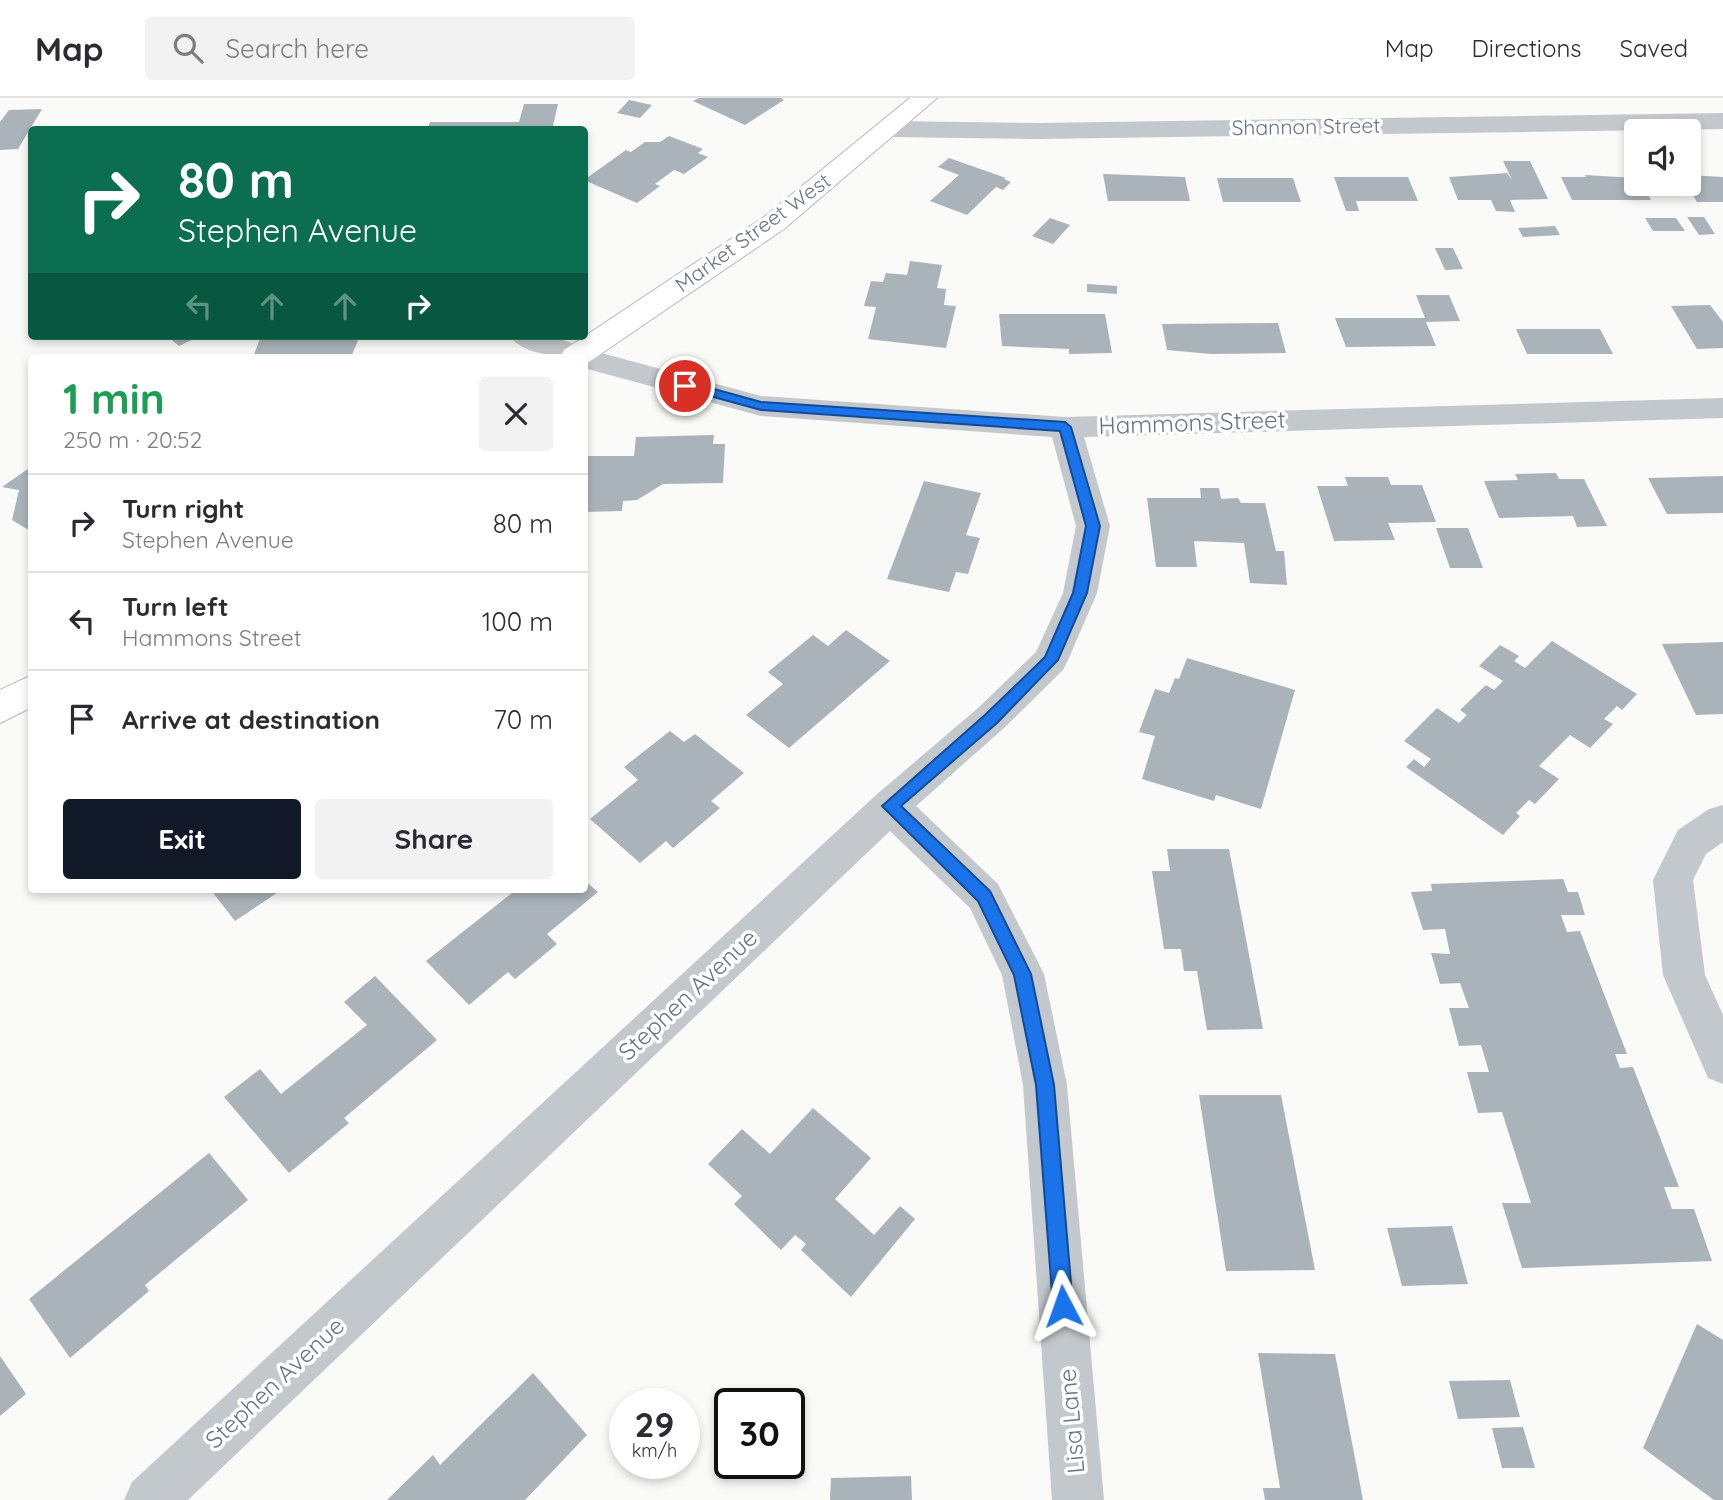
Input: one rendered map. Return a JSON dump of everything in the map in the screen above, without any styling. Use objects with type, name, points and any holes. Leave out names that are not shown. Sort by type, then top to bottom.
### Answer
[{"type":"main road","name":"Market Street West","points":[[583,354],[774,223],[925,98]]},
{"type":"main road","points":[[0,708],[28,691]]},
{"type":"street","name":"Shannon Street","points":[[890,129],[1038,131],[1723,121]]},
{"type":"street","name":"Hammons Street","points":[[535,340],[571,354]]},
{"type":"street","name":"Hammons Street","points":[[588,359],[761,406],[1065,427],[1723,408]]},
{"type":"street","name":"Stephen Avenue","points":[[150,1500],[890,806],[991,719],[1051,660],[1080,593],[1093,526],[1065,427]]},
{"type":"street","name":"Lisa Lane","points":[[890,806],[984,896],[1023,974],[1045,1085],[1078,1500]]},
{"type":"street","points":[[1723,821],[1692,842],[1673,880],[1684,975],[1723,1063]]},
{"type":"building","points":[[699,98],[784,100],[745,125],[693,101]]},
{"type":"building","points":[[629,100],[652,105],[640,118],[617,113]]},
{"type":"building","points":[[524,104],[558,104],[553,126],[428,126],[430,122],[519,122]]},
{"type":"building","points":[[42,109],[32,126],[28,126],[28,132],[18,149],[0,150],[0,122],[9,110]]},
{"type":"building","points":[[669,136],[703,149],[698,153],[708,157],[684,174],[674,170],[655,184],[660,186],[637,203],[588,182],[588,177],[626,150],[631,152],[645,142],[660,142]]},
{"type":"building","points":[[949,158],[1011,182],[1003,190],[996,187],[967,215],[930,201],[959,175],[938,167]]},
{"type":"building","points":[[1503,161],[1530,161],[1548,199],[1510,200],[1515,212],[1496,211],[1491,200],[1458,200],[1449,177],[1507,173],[1512,180]]},
{"type":"building","points":[[1103,174],[1185,177],[1190,201],[1108,201]]},
{"type":"building","points":[[1585,175],[1624,177],[1624,196],[1649,196],[1651,200],[1572,200],[1561,177],[1586,177]]},
{"type":"building","points":[[1701,176],[1723,177],[1723,202],[1697,202],[1693,196],[1701,196]]},
{"type":"building","points":[[1334,177],[1408,177],[1418,201],[1356,201],[1359,211],[1346,211]]},
{"type":"building","points":[[1217,178],[1293,178],[1301,202],[1223,202]]},
{"type":"building","points":[[1687,217],[1704,217],[1715,234],[1699,235]]},
{"type":"building","points":[[1050,218],[1070,225],[1053,244],[1032,236]]},
{"type":"building","points":[[1645,218],[1676,218],[1685,231],[1653,231]]},
{"type":"building","points":[[1555,226],[1560,235],[1523,237],[1518,228]]},
{"type":"building","points":[[1435,248],[1453,248],[1463,269],[1445,270]]},
{"type":"building","points":[[910,261],[942,265],[937,288],[946,289],[944,305],[956,306],[946,348],[868,339],[876,307],[864,306],[871,281],[883,282],[886,273],[907,275]]},
{"type":"building","points":[[1087,284],[1117,286],[1117,294],[1087,292]]},
{"type":"building","points":[[1416,295],[1449,295],[1460,321],[1426,322],[1436,346],[1346,347],[1335,318],[1425,318]]},
{"type":"building","points":[[1710,305],[1723,322],[1723,348],[1697,349],[1671,306]]},
{"type":"building","points":[[999,314],[1105,314],[1112,353],[1069,354],[1069,349],[1002,346]]},
{"type":"building","points":[[1278,323],[1286,353],[1211,354],[1167,350],[1162,324]]},
{"type":"building","points":[[1516,329],[1600,329],[1613,354],[1527,354]]},
{"type":"building","points":[[172,340],[192,340],[179,346]]},
{"type":"building","points":[[259,340],[358,340],[352,354],[254,354]]},
{"type":"building","points":[[714,435],[713,444],[725,444],[723,483],[663,484],[637,500],[623,501],[622,511],[588,512],[588,456],[634,456],[636,437]]},
{"type":"building","points":[[28,469],[28,530],[12,520],[19,490],[2,487]]},
{"type":"building","points":[[1556,473],[1559,479],[1584,479],[1607,526],[1577,527],[1573,516],[1499,518],[1484,481],[1518,480],[1515,474]]},
{"type":"building","points":[[1723,476],[1723,513],[1667,514],[1648,478]]},
{"type":"building","points":[[1345,477],[1388,477],[1391,485],[1422,485],[1436,522],[1388,523],[1395,540],[1334,541],[1317,486],[1348,486]]},
{"type":"building","points":[[924,481],[981,493],[966,535],[980,538],[968,574],[956,572],[949,592],[887,579]]},
{"type":"building","points":[[1200,488],[1219,488],[1221,499],[1238,498],[1241,503],[1265,503],[1276,551],[1284,551],[1287,585],[1250,583],[1244,543],[1194,541],[1197,567],[1156,567],[1147,498],[1201,498]]},
{"type":"building","points":[[1436,528],[1468,528],[1483,568],[1450,568]]},
{"type":"building","points":[[846,630],[890,661],[789,748],[746,715],[783,684],[768,672],[813,635],[828,646]]},
{"type":"building","points":[[1552,641],[1637,694],[1622,710],[1617,706],[1604,719],[1613,724],[1590,748],[1570,735],[1539,766],[1559,779],[1535,804],[1529,800],[1516,813],[1520,816],[1503,835],[1406,767],[1414,759],[1424,767],[1431,759],[1404,741],[1437,708],[1459,723],[1467,715],[1460,710],[1486,685],[1494,690],[1503,681],[1479,666],[1500,645],[1519,656],[1514,661],[1525,668]]},
{"type":"building","points":[[1723,642],[1723,714],[1696,715],[1662,644]]},
{"type":"building","points":[[1187,658],[1295,690],[1261,809],[1216,795],[1214,801],[1142,779],[1155,736],[1139,732],[1155,689],[1169,693],[1175,678],[1179,679]]},
{"type":"building","points":[[670,731],[684,742],[695,734],[744,773],[711,801],[720,808],[673,848],[666,841],[640,863],[590,819],[638,780],[624,767]]},
{"type":"building","points":[[1167,849],[1229,849],[1263,1029],[1207,1030],[1197,971],[1184,971],[1181,949],[1164,949],[1152,871],[1170,871]]},
{"type":"building","points":[[1563,879],[1568,892],[1578,892],[1585,915],[1561,915],[1567,932],[1580,931],[1627,1054],[1615,1054],[1620,1068],[1633,1067],[1679,1187],[1664,1187],[1672,1209],[1694,1209],[1712,1261],[1522,1268],[1502,1203],[1531,1203],[1502,1112],[1478,1113],[1467,1072],[1489,1072],[1481,1045],[1459,1046],[1449,1008],[1469,1008],[1460,983],[1440,984],[1431,953],[1450,954],[1445,929],[1423,930],[1411,892],[1432,891],[1431,884]]},
{"type":"building","points":[[588,883],[598,892],[547,934],[557,944],[515,979],[508,972],[469,1005],[426,961],[512,893],[588,893]]},
{"type":"building","points":[[213,893],[277,893],[235,921]]},
{"type":"building","points":[[375,976],[437,1040],[344,1118],[349,1123],[289,1173],[224,1097],[260,1069],[281,1094],[367,1025],[344,1002]]},
{"type":"building","points":[[1199,1095],[1281,1095],[1315,1270],[1226,1271]]},
{"type":"building","points":[[813,1108],[871,1158],[835,1199],[874,1235],[900,1206],[915,1219],[851,1297],[801,1250],[806,1244],[795,1235],[781,1250],[734,1204],[742,1196],[708,1164],[742,1129],[770,1154]]},
{"type":"building","points":[[209,1153],[248,1200],[145,1285],[149,1291],[70,1358],[29,1299]]},
{"type":"building","points":[[1452,1226],[1468,1284],[1402,1286],[1387,1228]]},
{"type":"building","points":[[1697,1324],[1723,1340],[1723,1500],[1714,1500],[1643,1448]]},
{"type":"building","points":[[1258,1353],[1335,1354],[1363,1500],[1265,1500],[1263,1488],[1280,1488]]},
{"type":"building","points":[[0,1356],[26,1394],[0,1416]]},
{"type":"building","points":[[533,1373],[587,1435],[525,1500],[387,1500],[433,1455],[440,1465]]},
{"type":"building","points":[[1510,1380],[1520,1417],[1458,1419],[1449,1381]]},
{"type":"building","points":[[1523,1427],[1535,1468],[1502,1468],[1492,1428]]},
{"type":"building","points":[[911,1476],[912,1500],[830,1500],[831,1478]]},
{"type":"route","points":[[685,386],[761,406],[1065,427],[1093,526],[1080,593],[1051,660],[991,719],[890,806],[984,896],[1023,974],[1045,1085],[1063,1306]]}]
